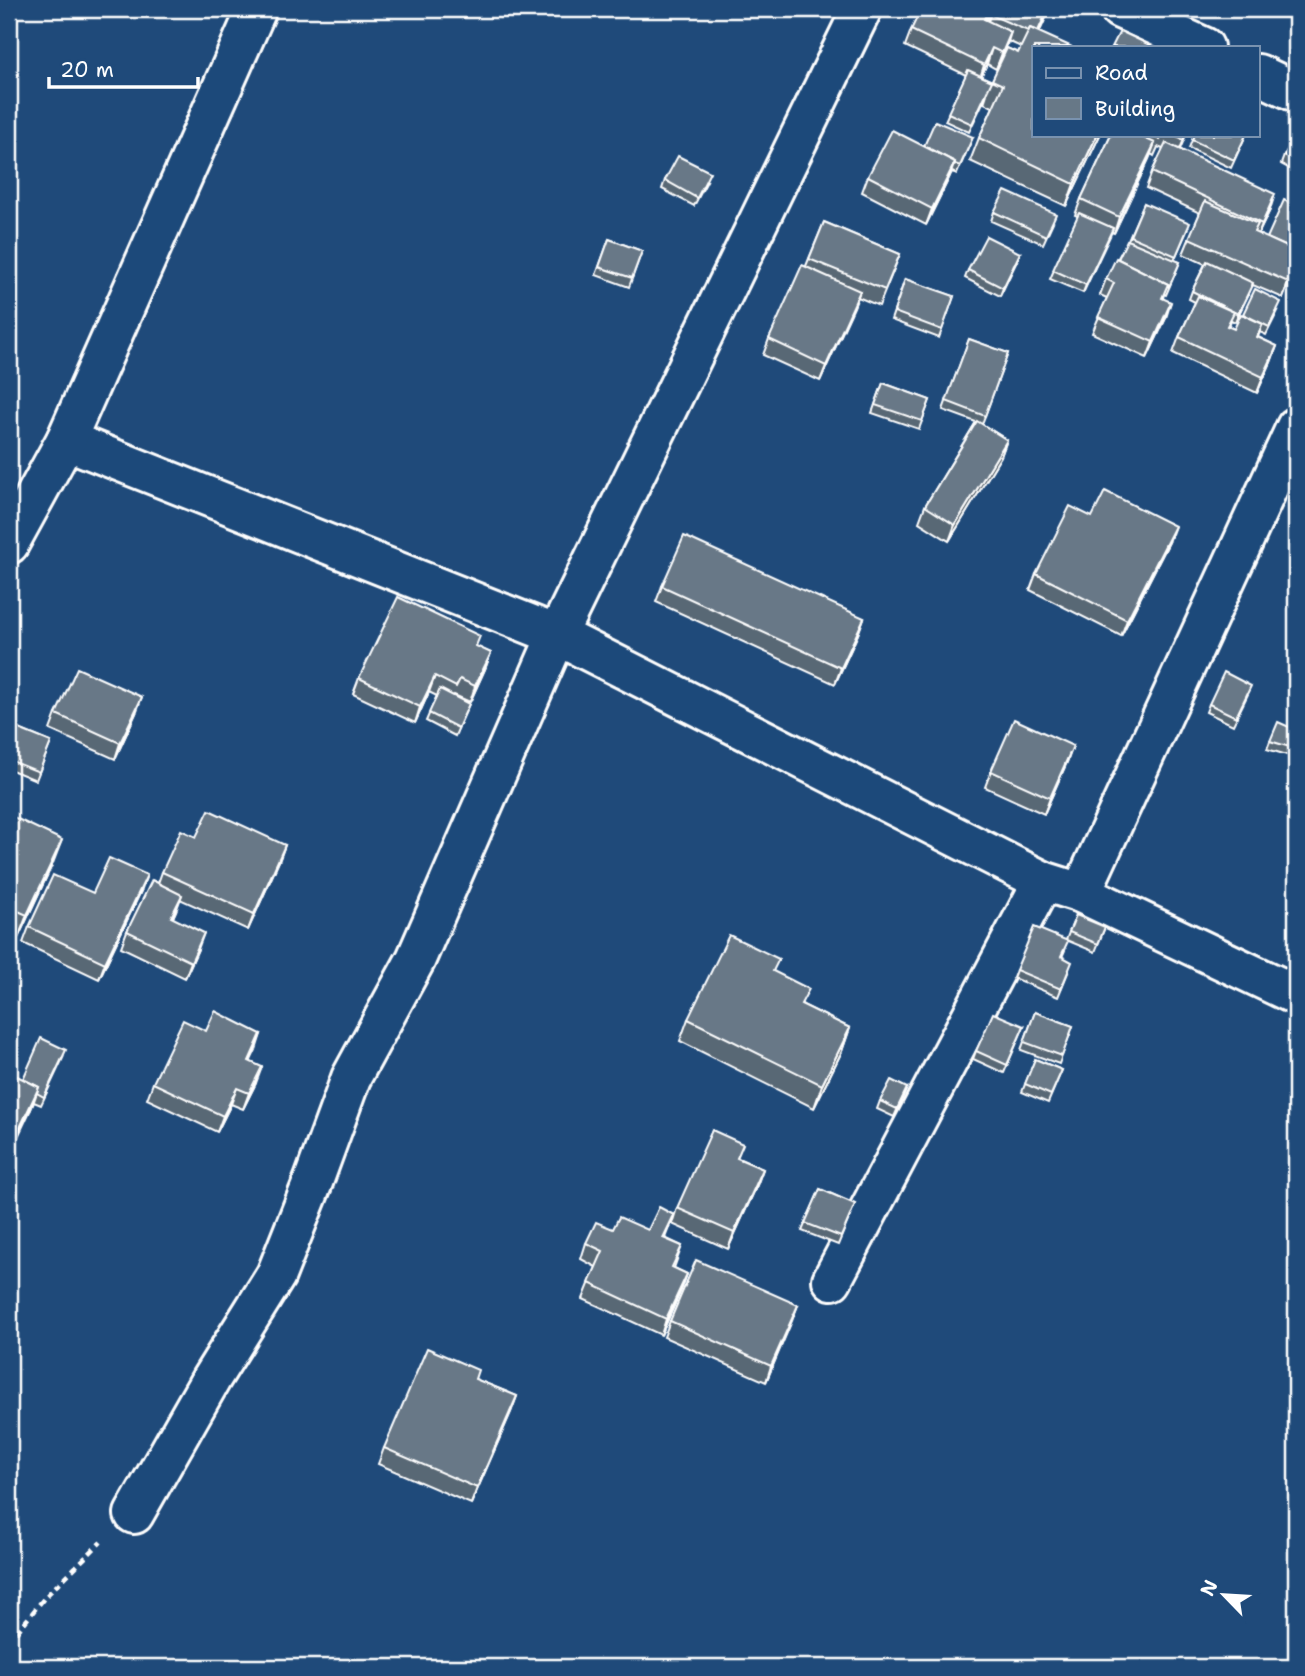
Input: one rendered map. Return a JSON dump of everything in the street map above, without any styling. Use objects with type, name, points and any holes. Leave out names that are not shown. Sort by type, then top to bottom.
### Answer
[{"type":"street","points":[[9,544],[66,440],[257,9]]},
{"type":"street","points":[[134,1514],[211,1379],[276,1275],[351,1078],[416,959],[557,635],[862,9]]},
{"type":"street","points":[[1120,9],[1202,46]]},
{"type":"street","points":[[1260,75],[1296,92]]},
{"type":"street","points":[[1081,893],[1296,427]]},
{"type":"street","points":[[66,440],[557,635],[1044,881],[1081,893],[1296,995]]},
{"type":"street","points":[[832,1280],[1044,881]]},
{"type":"path","points":[[9,1642],[45,1597],[96,1546],[134,1514]]},
{"type":"building","points":[[921,9],[989,9],[984,19],[1011,32],[1002,53],[992,48],[984,65],[911,30]]},
{"type":"building","points":[[993,9],[1048,9],[1038,31],[1030,28],[1028,31],[991,15]]},
{"type":"building","points":[[1030,28],[1070,46],[1032,46],[1032,136],[1097,136],[1074,184],[979,138],[1003,85],[992,80],[1007,48],[1018,53]]},
{"type":"building","points":[[1120,31],[1152,46],[1112,46]]},
{"type":"building","points":[[968,70],[992,81],[972,124],[948,113]]},
{"type":"building","points":[[935,121],[973,137],[960,166],[924,146]]},
{"type":"building","points":[[892,130],[955,162],[932,209],[868,176]]},
{"type":"building","points":[[1296,133],[1296,162],[1284,156]]},
{"type":"building","points":[[1111,136],[1139,136],[1155,143],[1119,217],[1081,199]]},
{"type":"building","points":[[1194,136],[1246,136],[1234,160],[1192,140]]},
{"type":"building","points":[[1166,143],[1275,194],[1262,224],[1152,172]]},
{"type":"building","points":[[678,156],[710,172],[697,198],[665,180]]},
{"type":"building","points":[[1005,191],[1056,214],[1046,236],[994,212]]},
{"type":"building","points":[[1284,200],[1296,206],[1296,251],[1267,238]]},
{"type":"building","points":[[1205,201],[1258,224],[1254,232],[1296,251],[1296,265],[1288,282],[1189,238]]},
{"type":"building","points":[[1144,203],[1190,223],[1176,256],[1130,236]]},
{"type":"building","points":[[1079,213],[1113,228],[1086,285],[1053,270]]},
{"type":"building","points":[[824,222],[900,254],[885,290],[809,259]]},
{"type":"building","points":[[986,236],[1020,253],[1003,288],[968,270]]},
{"type":"building","points":[[609,239],[642,251],[632,278],[599,267]]},
{"type":"building","points":[[1127,240],[1180,262],[1169,287],[1168,284],[1118,259]]},
{"type":"building","points":[[1116,258],[1168,284],[1162,298],[1171,302],[1153,342],[1098,317],[1114,283],[1106,279]]},
{"type":"building","points":[[1207,261],[1253,283],[1238,314],[1192,291]]},
{"type":"building","points":[[802,265],[860,291],[826,366],[769,339]]},
{"type":"building","points":[[905,279],[954,296],[942,330],[894,312]]},
{"type":"building","points":[[1255,289],[1281,302],[1269,327],[1243,314]]},
{"type":"building","points":[[1198,296],[1234,312],[1227,326],[1234,329],[1241,314],[1263,324],[1257,337],[1277,346],[1263,377],[1179,337]]},
{"type":"building","points":[[969,339],[1008,353],[985,416],[946,401]]},
{"type":"building","points":[[883,383],[930,400],[922,421],[875,405]]},
{"type":"building","points":[[977,421],[1007,440],[955,525],[925,506]]},
{"type":"building","points":[[1105,491],[1175,526],[1127,620],[1036,574],[1070,506],[1092,517]]},
{"type":"building","points":[[684,536],[864,618],[841,668],[662,586]]},
{"type":"building","points":[[398,597],[480,636],[476,646],[491,653],[475,686],[460,679],[456,687],[435,676],[420,707],[359,678]]},
{"type":"building","points":[[77,668],[142,697],[120,743],[56,714]]},
{"type":"building","points":[[1224,672],[1251,686],[1236,717],[1209,704]]},
{"type":"building","points":[[440,689],[469,704],[458,728],[429,713]]},
{"type":"building","points":[[1014,719],[1073,746],[1050,798],[991,771]]},
{"type":"building","points":[[1278,722],[1296,730],[1290,747],[1270,741]]},
{"type":"building","points":[[9,725],[51,742],[39,772],[9,760]]},
{"type":"building","points":[[209,810],[285,845],[254,914],[162,872],[181,830],[196,837]]},
{"type":"building","points":[[9,815],[62,840],[27,915],[9,907]]},
{"type":"building","points":[[109,858],[147,875],[105,963],[29,927],[53,875],[93,893]]},
{"type":"building","points":[[152,880],[182,895],[171,917],[204,933],[191,962],[127,931]]},
{"type":"building","points":[[1076,915],[1105,927],[1098,944],[1069,932]]},
{"type":"building","points":[[1034,927],[1068,941],[1061,956],[1072,962],[1061,989],[1016,970]]},
{"type":"building","points":[[729,935],[779,959],[773,971],[809,989],[801,1004],[850,1028],[822,1085],[688,1019]]},
{"type":"building","points":[[215,1011],[261,1034],[249,1061],[262,1067],[249,1093],[237,1088],[223,1116],[153,1083],[183,1020],[206,1031]]},
{"type":"building","points":[[1035,1012],[1073,1026],[1062,1056],[1024,1042]]},
{"type":"building","points":[[993,1013],[1024,1026],[1007,1065],[976,1051]]},
{"type":"building","points":[[41,1038],[66,1050],[44,1097],[37,1093],[39,1087],[23,1079]]},
{"type":"building","points":[[1035,1059],[1062,1070],[1051,1095],[1025,1084]]},
{"type":"building","points":[[9,1072],[39,1087],[9,1151]]},
{"type":"building","points":[[891,1080],[907,1088],[897,1109],[880,1101]]},
{"type":"building","points":[[712,1130],[743,1144],[737,1158],[763,1169],[734,1233],[677,1208]]},
{"type":"building","points":[[820,1189],[855,1204],[841,1237],[805,1223]]},
{"type":"building","points":[[659,1207],[674,1215],[663,1238],[682,1246],[672,1267],[687,1274],[666,1319],[589,1283],[603,1251],[586,1243],[596,1222],[613,1229],[619,1217],[648,1230]]},
{"type":"building","points":[[696,1260],[798,1305],[771,1366],[670,1321]]},
{"type":"building","points":[[427,1348],[478,1370],[475,1379],[517,1396],[477,1488],[384,1448]]}]
